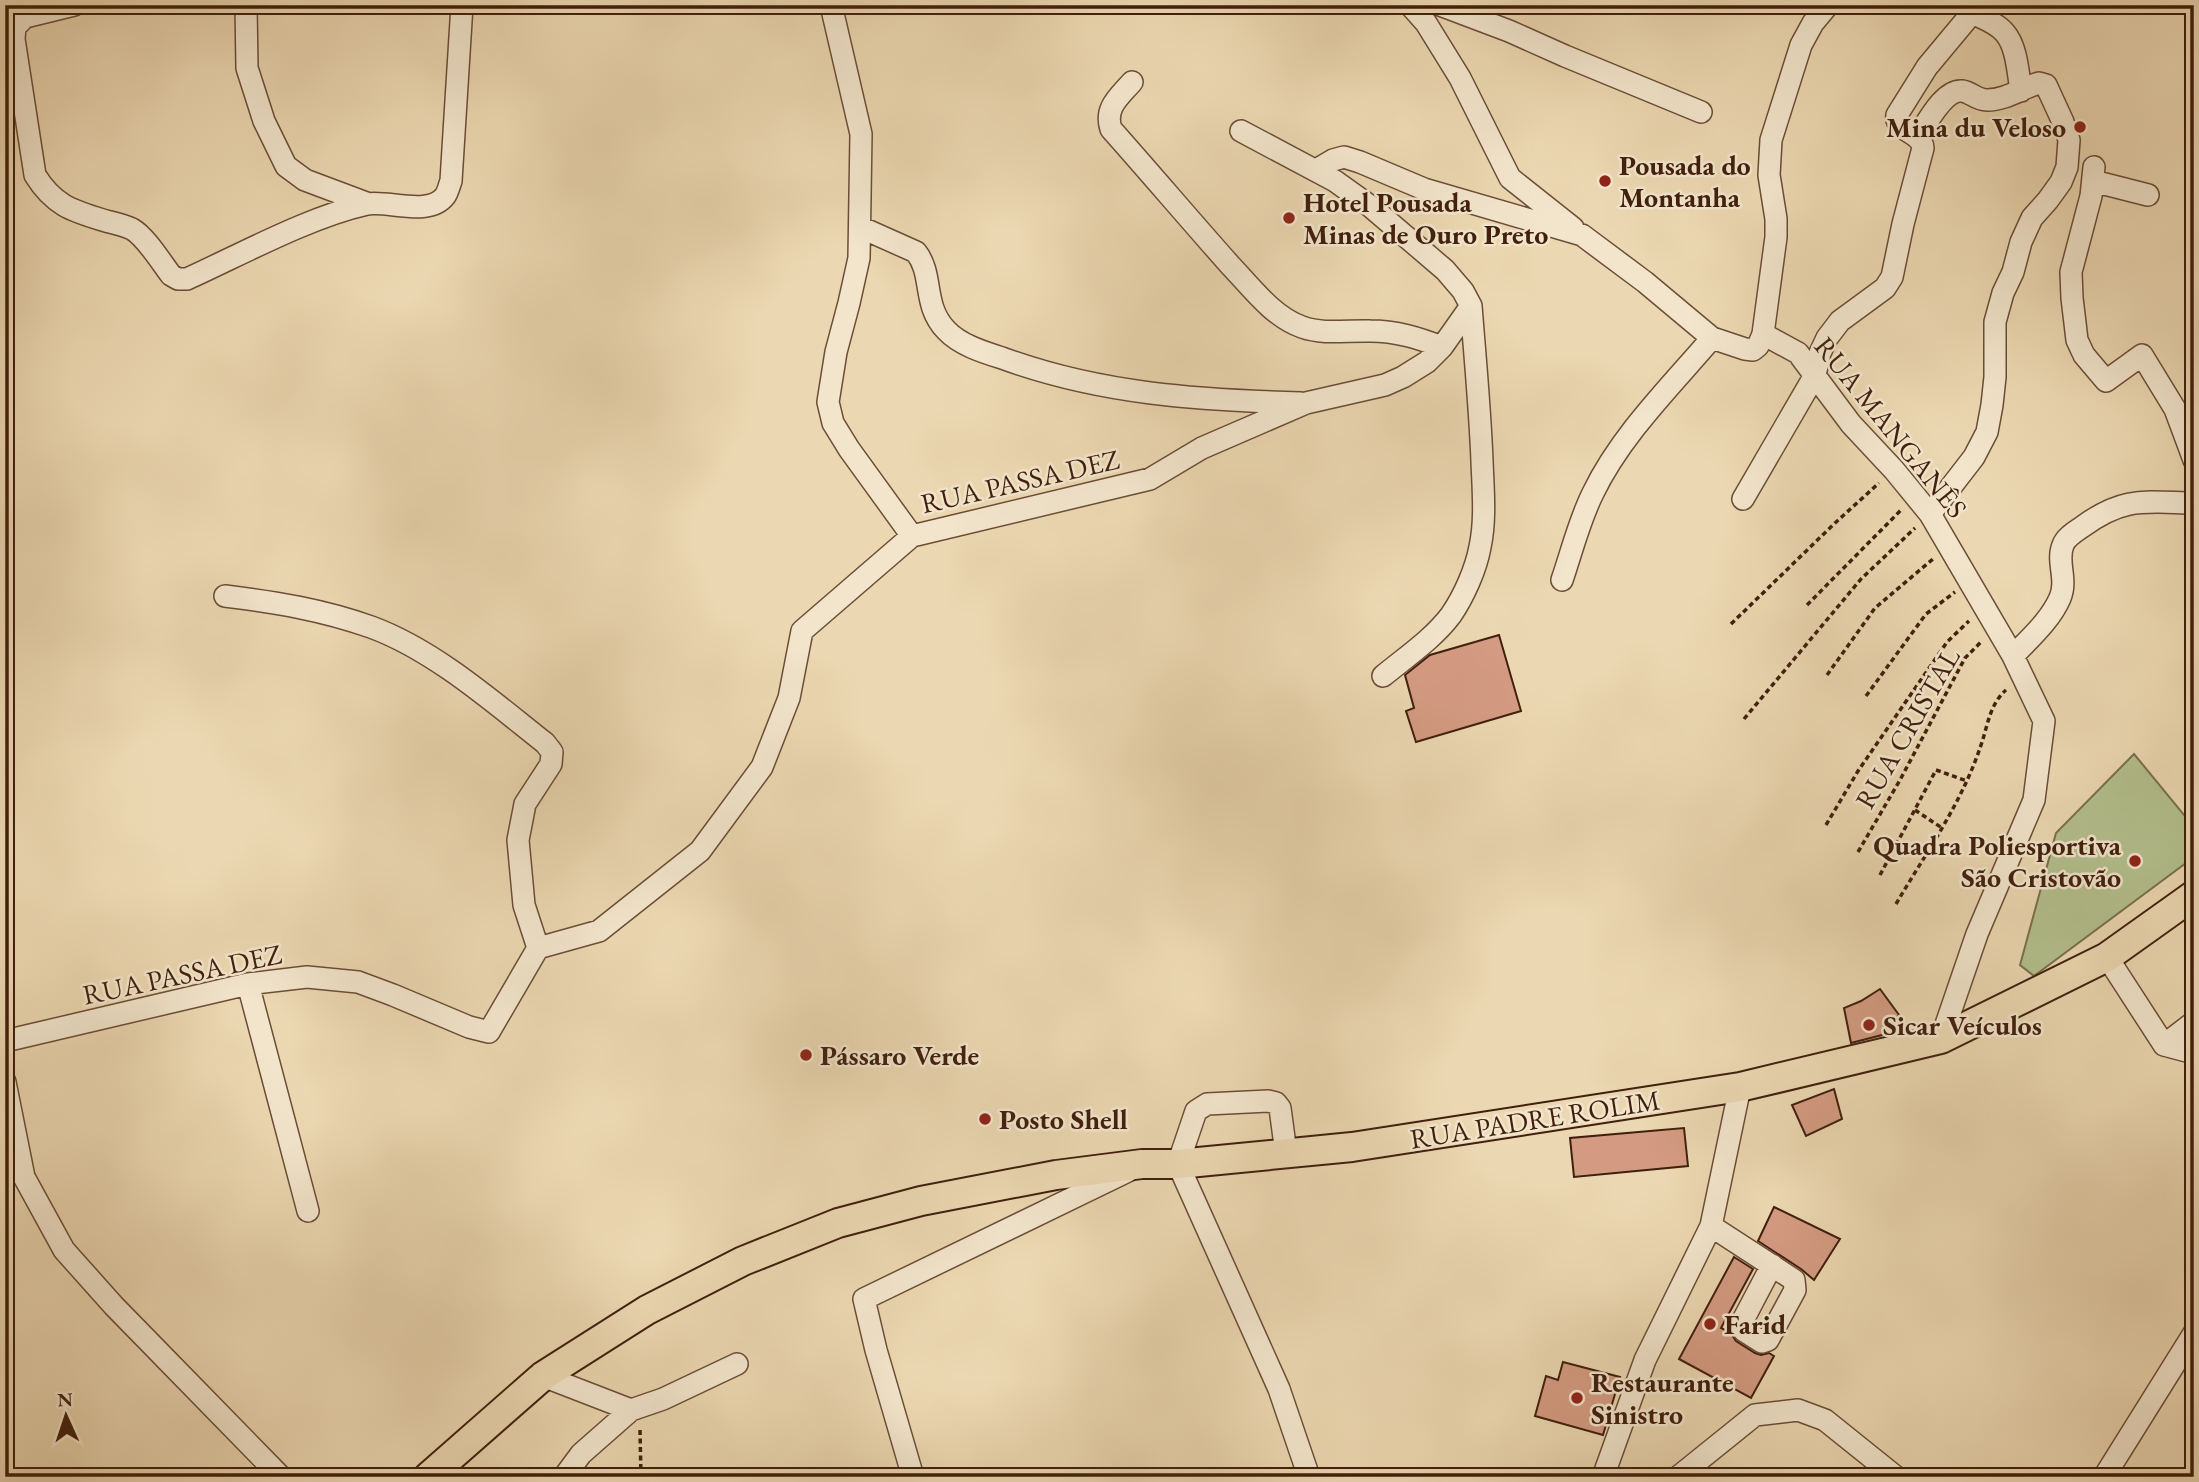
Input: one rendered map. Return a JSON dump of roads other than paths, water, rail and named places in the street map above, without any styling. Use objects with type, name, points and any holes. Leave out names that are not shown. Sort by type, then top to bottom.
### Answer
[{"type":"main road","name":"RUA PADRE ROLIM","points":[[428,1477],[543,1376],[647,1310],[743,1261],[838,1223],[921,1201],[1056,1175],[1142,1164],[1178,1164],[1352,1147],[1740,1087],[1941,1039],[2107,957],[2194,895]]},
{"type":"street","points":[[74,5],[24,17],[15,27],[14,39],[35,175],[44,190],[60,204],[79,213],[131,228],[171,275],[178,279],[187,279],[310,223],[369,204]]},
{"type":"street","points":[[246,5],[247,68],[264,121],[286,166],[304,180],[369,204],[419,207],[435,205],[444,197],[451,181],[462,5]]},
{"type":"street","points":[[831,5],[861,134],[859,258],[836,352],[828,402],[833,423],[912,536]]},
{"type":"street","points":[[1410,5],[1426,23],[1460,78],[1510,178],[1645,282],[1712,338],[1753,350],[1758,346],[1763,334],[1776,237],[1769,175],[1771,140],[1801,45],[1828,5]]},
{"type":"street","points":[[1440,5],[1509,31],[1701,112]]},
{"type":"street","points":[[1743,499],[1815,375],[1827,338],[1840,321],[1885,288],[1892,277],[1923,148],[1922,140],[1898,124],[1896,115],[1927,67],[1973,9],[2005,33],[2015,58],[2021,91]]},
{"type":"street","points":[[1132,82],[1111,106],[1108,121],[1111,129],[1203,235],[1278,313],[1305,328],[1337,332],[1394,332],[1442,347]]},
{"type":"street","points":[[1918,136],[1948,94],[1958,90],[1977,99],[1989,100],[2039,83],[2046,85],[2063,122],[2069,140],[2070,155],[2061,182],[2032,218],[2003,293],[1996,322],[1995,377],[1987,432],[1974,457],[1930,514]]},
{"type":"street","points":[[1241,131],[1316,170],[1370,206],[1445,270],[1471,306],[1483,492],[1480,546],[1476,564],[1450,617],[1383,676]]},
{"type":"street","points":[[1316,170],[1344,157],[1424,189],[1582,235]]},
{"type":"street","points":[[2148,195],[2094,174],[2071,272],[2077,340],[2084,355],[2106,381],[2142,355],[2175,409],[2194,460]]},
{"type":"street","points":[[860,227],[916,252],[922,260],[932,311],[949,333],[976,349],[1022,366],[1097,386],[1204,400],[1306,403]]},
{"type":"street","name":"RUA PASSA DEZ","points":[[5,1041],[248,984],[307,977],[358,982],[469,1027],[489,1032],[538,948],[599,931],[700,852],[762,766],[789,698],[802,631],[912,536],[1150,479],[1202,449],[1306,403],[1385,385],[1404,377],[1427,362],[1442,347],[1471,306]]},
{"type":"street","name":"RUA MANGANÊS","points":[[1763,334],[1798,353],[1851,424],[1930,514],[2013,656],[2045,721],[2034,800],[1977,934],[1941,1039]]},
{"type":"street","points":[[1562,580],[1582,518],[1605,471],[1626,439],[1712,338]]},
{"type":"street","points":[[2013,656],[2056,607],[2062,594],[2064,580],[2061,553],[2066,539],[2098,515],[2135,501],[2194,503]]},
{"type":"street","points":[[225,596],[312,609],[374,628],[448,669],[545,743],[552,752],[551,764],[525,804],[518,840],[524,905],[538,948]]},
{"type":"street","points":[[2107,957],[2164,1045],[2194,1053]]},
{"type":"street","points":[[248,984],[308,1212]]},
{"type":"street","points":[[2164,1045],[2194,1022]]},
{"type":"street","points":[[5,1082],[24,1177],[64,1250],[114,1306],[281,1477]]},
{"type":"street","points":[[1603,1477],[1645,1360],[1711,1226],[1740,1087]]},
{"type":"street","points":[[1286,1153],[1280,1108],[1276,1103],[1268,1101],[1207,1104],[1196,1111],[1178,1164],[1279,1389],[1309,1477]]},
{"type":"street","points":[[913,1477],[864,1299],[1142,1164]]},
{"type":"street","points":[[1711,1226],[1772,1265]]},
{"type":"street","points":[[2104,1477],[2194,1334]]},
{"type":"street","points":[[564,1477],[581,1454],[635,1409],[663,1399],[737,1364]]},
{"type":"street","points":[[543,1376],[635,1409]]},
{"type":"street","points":[[1678,1477],[1755,1415],[1797,1410],[1825,1420],[1896,1477]]},
{"type":"place","name":"Mina du Veloso","points":[[2080,127]]},
{"type":"place","name":"Pousada do Montanha","points":[[1605,181]]},
{"type":"place","name":"Hotel Pousada Minas de Ouro Preto","points":[[1289,218]]},
{"type":"place","name":"Quadra Poliesportiva São Cristovão","points":[[2135,861]]},
{"type":"place","name":"Sicar Veículos","points":[[1869,1025]]},
{"type":"place","name":"Pássaro Verde","points":[[806,1055]]},
{"type":"place","name":"Posto Shell","points":[[985,1119]]},
{"type":"place","name":"Farid","points":[[1710,1324]]},
{"type":"place","name":"Restaurante Sinistro","points":[[1577,1398]]}]
